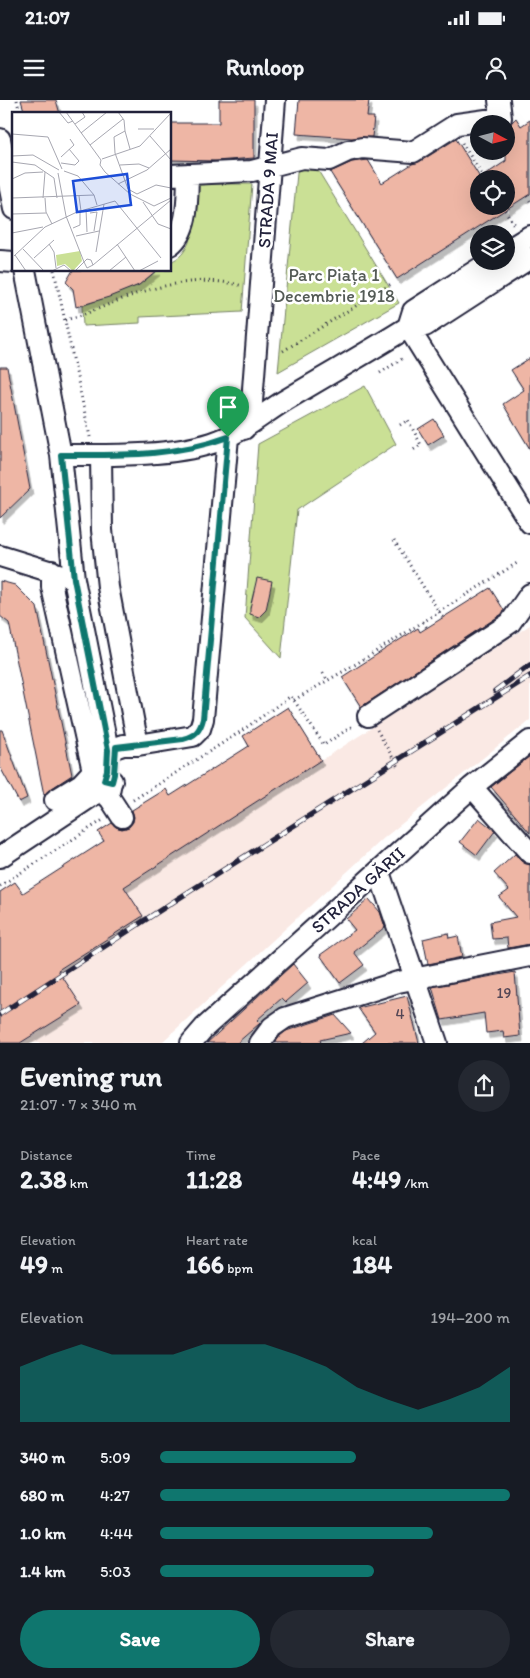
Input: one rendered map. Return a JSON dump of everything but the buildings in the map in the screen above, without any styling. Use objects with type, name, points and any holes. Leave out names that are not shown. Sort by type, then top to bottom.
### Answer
[{"type":"street","name":"STRADA 9 MAI","points":[[112,748],[193,736],[202,724],[236,433],[252,402],[275,100]]},
{"type":"street","points":[[171,245],[182,230],[186,214],[179,174],[252,171],[302,158],[329,160],[348,151],[362,148],[413,152],[458,124],[501,118],[500,100]]},
{"type":"street","points":[[0,138],[3,162],[11,183]]},
{"type":"street","points":[[515,246],[530,236]]},
{"type":"street","points":[[61,455],[124,455],[176,450],[211,443],[236,433],[408,327],[425,326],[530,258]]},
{"type":"street","points":[[477,270],[413,311],[408,327],[530,523]]},
{"type":"street","points":[[0,857],[95,794],[101,786],[107,770],[112,748],[74,579],[61,455],[25,271]]},
{"type":"street","points":[[97,455],[108,587],[138,745]]},
{"type":"street","points":[[0,556],[74,579]]},
{"type":"street","points":[[52,571],[52,587],[108,797],[119,814]]},
{"type":"street","points":[[368,716],[510,623],[530,594]]},
{"type":"street","name":"STRADA GĂRII","points":[[190,1043],[204,1028],[472,787],[530,742]]},
{"type":"street","points":[[55,800],[81,784],[103,778]]},
{"type":"street","points":[[472,787],[530,854]]},
{"type":"street","points":[[379,872],[438,1043]]},
{"type":"street","points":[[260,1043],[272,1027],[285,1018],[398,982],[530,956]]},
{"type":"path","points":[[452,127],[479,170]]},
{"type":"path","points":[[527,196],[530,201]]},
{"type":"path","points":[[54,271],[97,455]]},
{"type":"path","points":[[65,320],[135,294],[194,281],[236,284],[260,291]]},
{"type":"path","points":[[283,351],[391,284]]},
{"type":"path","points":[[400,425],[408,420],[421,444],[413,450]]},
{"type":"path","points":[[394,540],[443,618]]},
{"type":"path","points":[[294,700],[357,665],[517,563]]},
{"type":"path","points":[[423,622],[427,628]]},
{"type":"path","points":[[323,673],[328,681]]},
{"type":"path","points":[[0,886],[119,814],[291,696],[324,745],[368,716],[398,767]]},
{"type":"shaded area","points":[[530,625],[530,720],[384,838],[161,1043],[0,1043],[0,892],[15,882],[23,893],[104,841],[98,832],[166,789],[171,796],[248,746],[243,736],[288,707],[322,760]]},
{"type":"green space","name":"Parc Piața 1 Decembrie 1918","points":[[298,163],[314,164],[399,303],[278,372]]},
{"type":"green space","points":[[195,184],[252,184],[242,312],[140,317],[140,323],[83,326],[82,306],[139,285],[157,271],[171,271],[171,262],[182,254],[189,242]]},
{"type":"green space","points":[[365,386],[396,444],[297,510],[281,658],[245,618],[258,444]]},
{"type":"railway","points":[[495,691],[530,665]]},
{"type":"railway","points":[[0,1014],[530,676]]},
{"type":"route","points":[[228,437],[203,719],[200,729],[193,736],[183,739],[116,747],[112,782],[104,780],[107,770],[108,750],[74,579],[61,455],[152,453],[211,443],[228,437]]}]
